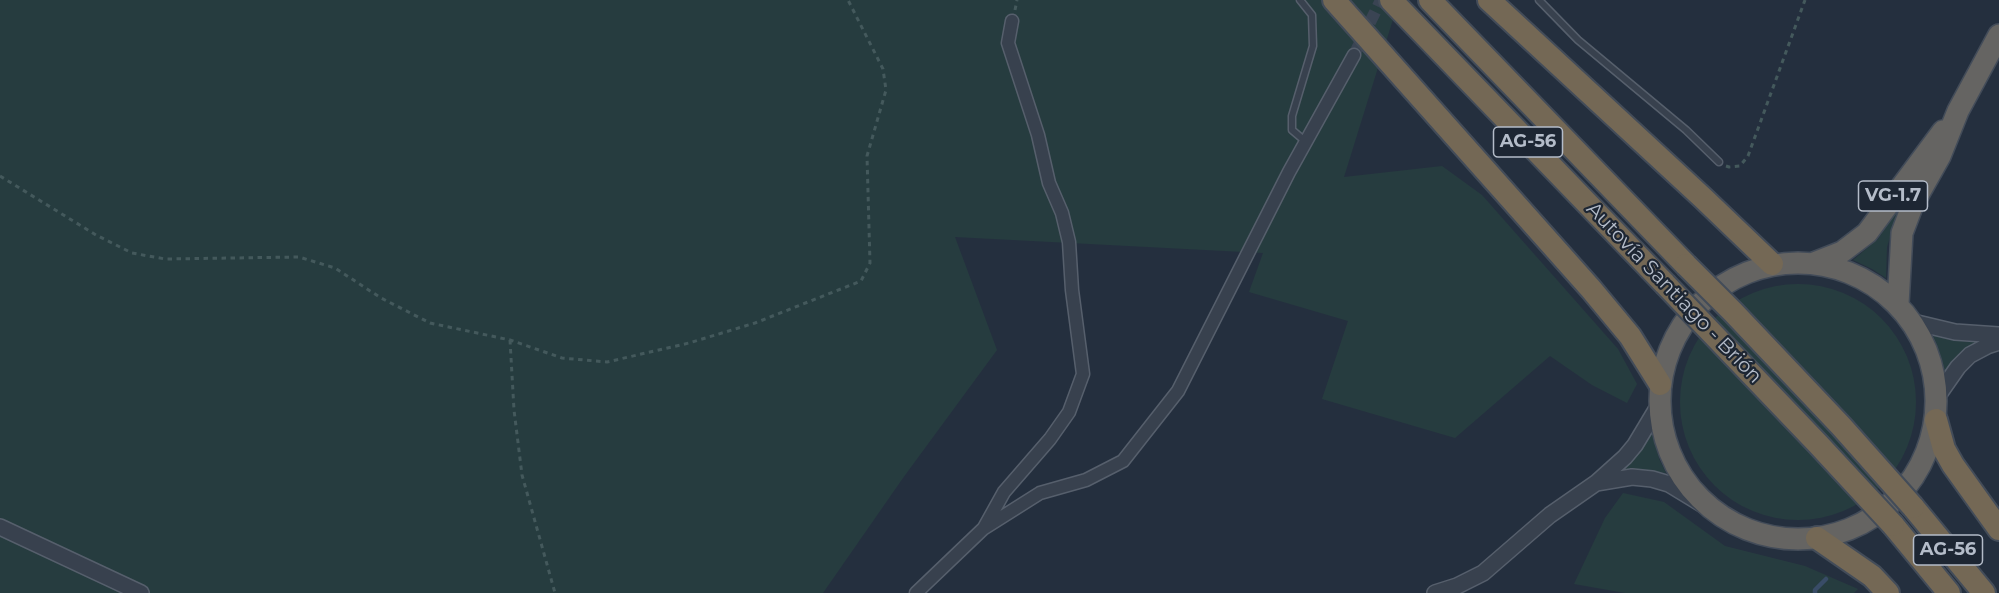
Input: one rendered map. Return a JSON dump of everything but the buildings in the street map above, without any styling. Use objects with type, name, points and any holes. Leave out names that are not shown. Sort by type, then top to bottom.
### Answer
[{"type":"highway","points":[[1334,0],[1591,289],[1630,336],[1659,394],[1667,446],[1686,483],[1715,512],[1747,530],[1782,538],[1818,538],[1846,531],[1873,518],[1896,499],[1915,476],[1928,449],[1936,420],[1937,398],[1930,358],[1913,322],[1898,304],[1873,284],[1845,270],[1815,263],[1772,264],[1731,279],[1696,306],[1672,342],[1659,394]]},
{"type":"highway","name":"Autovía Santiago - Brión","points":[[1391,0],[1818,444],[1893,525],[1949,593]]},
{"type":"highway","name":"Autovía Santiago - Brión","points":[[1430,0],[1833,418],[1913,507],[1984,593]]},
{"type":"highway","points":[[1489,0],[1772,264]]},
{"type":"highway","name":"VG-1.7","points":[[1898,304],[1902,233],[1913,204],[1940,156],[1958,111],[1999,35]]},
{"type":"highway","name":"VG-1.7","points":[[1815,263],[1842,252],[1866,233],[1958,111]]},
{"type":"highway","points":[[1936,420],[1944,450],[1999,529]]},
{"type":"highway","points":[[1818,538],[1872,576],[1888,593]]},
{"type":"street","points":[[983,529],[1004,492],[1050,439],[1069,412],[1083,374],[1072,290],[1070,242],[1062,213],[1049,183],[1038,135],[1008,43],[1012,21]]},
{"type":"street","points":[[916,593],[983,529],[1040,493],[1086,480],[1123,461],[1178,391],[1305,141],[1354,55]]},
{"type":"street","points":[[1913,322],[1955,332],[1999,335]]},
{"type":"street","points":[[1937,398],[1958,367],[1970,355],[1999,342]]},
{"type":"street","points":[[1436,593],[1458,586],[1483,573],[1550,514],[1596,483],[1635,445],[1659,394]]},
{"type":"street","points":[[1596,483],[1632,477],[1652,479],[1669,484],[1715,512]]},
{"type":"street","points":[[0,527],[141,593]]},
{"type":"lane","points":[[1300,0],[1312,15],[1313,46],[1292,116],[1292,130],[1305,141]]},
{"type":"lane","points":[[1539,0],[1578,40],[1686,130],[1719,162]]},
{"type":"path","points":[[0,176],[96,236],[132,253],[165,259],[299,257],[335,268],[381,298],[430,323],[510,340],[562,358],[607,362],[689,343],[755,323],[861,281],[870,263],[867,156],[886,90],[883,69],[848,0]]},
{"type":"path","points":[[1719,162],[1730,167],[1740,166],[1748,156],[1805,0]]},
{"type":"path","points":[[510,340],[514,410],[522,475],[555,593]]},
{"type":"green space","points":[[0,0],[1399,0],[1344,177],[1442,166],[1482,195],[1618,349],[1637,384],[1627,403],[1592,385],[1550,356],[1455,438],[1322,399],[1348,321],[1249,292],[1263,253],[955,237],[997,350],[903,478],[823,593],[0,593]]},
{"type":"green space","points":[[1901,202],[1887,247],[1886,278],[1853,260],[1878,239]]},
{"type":"green space","points":[[1798,284],[1821,286],[1854,298],[1873,311],[1889,327],[1902,346],[1911,368],[1916,402],[1914,425],[1902,458],[1889,477],[1873,493],[1854,506],[1832,515],[1798,520],[1775,518],[1742,506],[1723,493],[1707,477],[1694,458],[1685,436],[1680,402],[1682,379],[1694,346],[1707,327],[1723,311],[1742,298],[1764,289]]},
{"type":"green space","points":[[1933,335],[1950,340],[1978,342],[1956,357],[1945,372]]},
{"type":"green space","points":[[1651,432],[1666,473],[1641,470],[1616,473]]},
{"type":"green space","points":[[1623,493],[1664,502],[1725,546],[1805,566],[1858,589],[1854,593],[1625,593],[1574,584],[1605,518]]},
{"type":"waterway","points":[[1815,593],[1815,590],[1826,579]]},
{"type":"tunnel","points":[[1354,55],[1381,0]]}]
